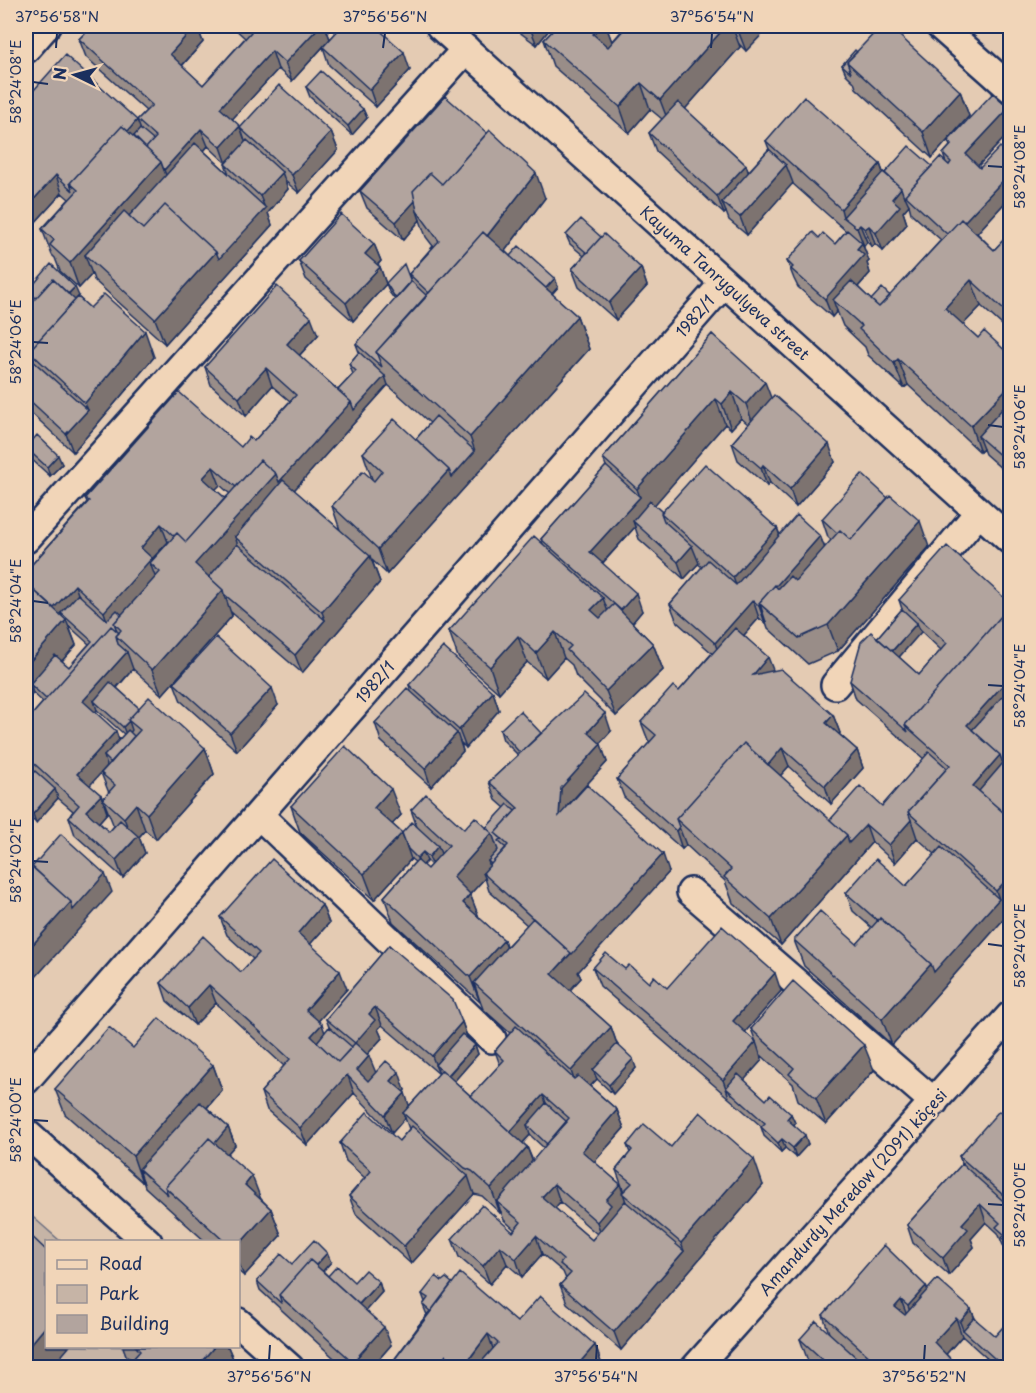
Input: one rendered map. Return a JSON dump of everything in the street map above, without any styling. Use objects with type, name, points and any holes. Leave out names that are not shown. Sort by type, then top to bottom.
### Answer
[{"type":"street","points":[[26,49],[46,26]]},
{"type":"street","name":"Kayuma Tanrygulyeva street","points":[[440,26],[1011,540]]},
{"type":"street","points":[[940,26],[1011,88]]},
{"type":"street","points":[[26,539],[466,49]]},
{"type":"street","name":"1982/1","points":[[26,1080],[724,283]]},
{"type":"street","points":[[835,685],[979,512]]},
{"type":"street","points":[[259,815],[492,1039]]},
{"type":"street","points":[[691,892],[934,1102]]},
{"type":"street","name":"Amandurdy Meredow (2091) köçesi","points":[[695,1368],[1011,1016]]},
{"type":"street","points":[[26,1133],[146,1240]]},
{"type":"street","points":[[240,1324],[290,1368]]},
{"type":"green space","points":[[26,1211],[59,1240],[45,1240],[45,1348],[180,1348],[203,1367],[26,1367]]},
{"type":"building","points":[[92,26],[195,26],[170,54],[203,85],[251,32],[244,26],[320,26],[285,63],[272,51],[220,108],[240,126],[221,147],[201,129],[164,170],[161,162],[146,148],[156,137],[137,120],[152,105],[79,39]]},
{"type":"building","points":[[342,26],[375,26],[404,52],[370,90],[323,47]]},
{"type":"building","points":[[557,26],[601,26],[593,34],[608,47],[627,26],[726,26],[660,100],[641,83],[620,107],[544,40]]},
{"type":"building","points":[[732,26],[746,26],[739,33]]},
{"type":"building","points":[[881,26],[889,26],[960,91],[923,132],[847,62]]},
{"type":"building","points":[[855,50],[857,52],[847,62],[851,73],[842,65]]},
{"type":"building","points":[[65,55],[137,120],[128,131],[122,126],[70,183],[73,191],[56,175],[26,208],[26,99]]},
{"type":"building","points":[[321,71],[363,109],[348,126],[306,87]]},
{"type":"building","points":[[279,85],[331,132],[292,175],[240,128]]},
{"type":"building","points":[[993,93],[1009,108],[966,154],[980,168],[1000,147],[1006,152],[1011,148],[1011,172],[964,222],[961,219],[947,234],[905,195],[940,157],[949,165],[951,162],[943,154],[952,144],[948,141]]},
{"type":"building","points":[[445,96],[487,133],[442,184],[430,173],[413,191],[415,201],[396,222],[360,191]]},
{"type":"building","points":[[804,97],[880,164],[841,209],[766,141]]},
{"type":"building","points":[[678,102],[746,165],[717,196],[649,133]]},
{"type":"building","points":[[122,126],[161,162],[70,263],[50,245],[54,240],[42,229],[78,190],[70,183]]},
{"type":"building","points":[[140,129],[153,140],[146,148],[134,136]]},
{"type":"building","points":[[490,130],[536,173],[487,236],[483,232],[429,293],[409,274],[439,241],[417,211],[413,191],[430,173],[442,184]]},
{"type":"building","points":[[247,140],[282,172],[260,196],[225,164]]},
{"type":"building","points":[[195,143],[266,208],[219,259],[216,252],[165,205],[143,229],[129,216]]},
{"type":"building","points":[[909,146],[932,166],[904,197],[901,188],[885,173]]},
{"type":"building","points":[[769,149],[786,165],[740,217],[722,202]]},
{"type":"building","points":[[883,172],[901,188],[892,199],[900,206],[876,233],[869,226],[865,229],[860,225],[857,228],[843,217]]},
{"type":"building","points":[[165,205],[216,252],[155,319],[85,255],[124,211],[143,229]]},
{"type":"building","points":[[341,214],[374,244],[365,254],[380,267],[346,303],[299,261]]},
{"type":"building","points":[[581,219],[601,237],[587,253],[566,235]]},
{"type":"building","points":[[961,219],[994,250],[1011,232],[1011,307],[1006,312],[971,280],[945,308],[978,338],[984,331],[1011,356],[1011,384],[971,426],[898,359],[894,363],[859,329],[862,326],[833,300],[851,281],[879,307]]},
{"type":"building","points":[[847,230],[862,243],[857,249],[864,255],[825,299],[791,269],[793,267],[787,261],[813,232],[819,238],[823,233],[835,244]]},
{"type":"building","points":[[483,232],[577,316],[470,437],[376,352]]},
{"type":"building","points":[[604,234],[641,268],[609,303],[572,269]]},
{"type":"building","points":[[519,246],[555,278],[546,288],[510,256]]},
{"type":"building","points":[[51,264],[75,287],[68,294],[53,279],[36,298],[28,291]]},
{"type":"building","points":[[404,264],[411,282],[396,299],[386,283]]},
{"type":"building","points":[[53,279],[75,300],[29,351],[31,359],[88,410],[66,434],[26,397],[26,309]]},
{"type":"building","points":[[411,281],[427,296],[376,352],[382,367],[356,344]]},
{"type":"building","points":[[277,286],[311,317],[287,344],[351,402],[279,482],[276,474],[260,460],[236,487],[213,467],[203,478],[225,498],[186,542],[177,533],[174,536],[161,524],[141,548],[152,558],[104,612],[75,585],[54,608],[26,583],[26,571],[89,501],[85,498],[179,392],[241,447],[249,437],[254,441],[296,395],[266,368],[239,398],[205,367]]},
{"type":"building","points":[[882,288],[890,296],[879,307],[871,300]]},
{"type":"building","points":[[104,294],[145,331],[85,403],[29,351],[78,297],[90,308]]},
{"type":"building","points":[[712,334],[765,382],[746,404],[732,392],[722,404],[716,399],[637,489],[603,458]]},
{"type":"building","points":[[359,352],[385,376],[354,410],[351,402],[338,390],[356,371],[349,364]]},
{"type":"building","points":[[774,395],[829,444],[790,489],[763,465],[761,468],[732,443]]},
{"type":"building","points":[[1011,399],[1011,465],[978,436]]},
{"type":"building","points":[[436,416],[475,451],[452,477],[449,470],[416,439]]},
{"type":"building","points":[[394,419],[449,470],[378,549],[332,506],[363,471],[374,481],[382,471],[363,453]]},
{"type":"building","points":[[37,435],[58,455],[47,467],[26,448]]},
{"type":"building","points":[[260,460],[276,474],[195,564],[223,590],[152,670],[116,636],[121,630],[114,623],[160,572],[150,563],[177,533],[186,542]]},
{"type":"building","points":[[705,464],[777,528],[733,577],[661,513]]},
{"type":"building","points":[[606,466],[640,497],[590,552],[636,593],[621,610],[541,539]]},
{"type":"building","points":[[862,474],[888,498],[851,540],[840,530],[837,533],[822,519]]},
{"type":"building","points":[[283,480],[370,556],[322,612],[235,537]]},
{"type":"building","points":[[890,495],[920,521],[828,625],[799,638],[759,603],[775,585],[778,589],[790,576],[795,581],[840,530],[851,540]]},
{"type":"building","points":[[650,501],[662,512],[664,521],[692,546],[678,562],[633,521]]},
{"type":"building","points":[[797,515],[820,536],[759,603],[759,606],[753,600],[715,643],[670,604],[708,560],[736,585]]},
{"type":"building","points":[[534,536],[603,598],[591,610],[600,618],[614,604],[653,644],[606,691],[567,650],[571,646],[555,632],[536,653],[518,636],[490,667],[449,631]]},
{"type":"building","points":[[237,544],[325,620],[295,655],[224,594],[223,590],[209,577]]},
{"type":"building","points":[[947,546],[1011,605],[905,725],[908,732],[850,681],[861,642],[871,632],[919,675],[947,643],[899,600]]},
{"type":"building","points":[[26,583],[66,620],[26,666]]},
{"type":"building","points":[[78,594],[107,620],[117,610],[122,615],[114,623],[117,631],[111,626],[46,699],[30,684],[55,655],[69,667],[92,641],[61,613]]},
{"type":"building","points":[[1011,605],[1011,676],[967,725],[1000,755],[973,786],[1011,819],[1011,875],[996,891],[908,812],[950,765],[905,725]]},
{"type":"building","points":[[902,609],[917,623],[892,651],[877,638]]},
{"type":"building","points":[[111,626],[119,633],[116,636],[118,644],[127,652],[83,701],[116,731],[77,774],[101,795],[86,811],[109,832],[120,820],[138,836],[116,860],[69,817],[79,805],[26,756],[26,711],[31,716]]},
{"type":"building","points":[[735,628],[768,657],[753,675],[781,669],[833,715],[826,723],[857,750],[825,786],[782,748],[768,765],[744,743],[676,819],[679,827],[676,831],[617,779],[656,735],[641,722],[673,686],[679,691]]},
{"type":"building","points":[[216,637],[272,688],[230,733],[174,683]]},
{"type":"building","points":[[443,647],[493,692],[459,730],[409,685]]},
{"type":"building","points":[[110,682],[139,708],[123,727],[94,701]]},
{"type":"building","points":[[1011,687],[1011,819],[979,791],[1003,763],[1000,755],[972,730]]},
{"type":"building","points":[[407,688],[457,733],[425,769],[375,723]]},
{"type":"building","points":[[584,694],[605,713],[588,732],[601,744],[561,788],[559,816],[587,785],[663,854],[572,954],[483,873],[508,845],[495,833],[518,808],[489,782]]},
{"type":"building","points":[[149,697],[205,748],[147,814],[136,804],[124,818],[103,799],[115,785],[101,773],[140,730],[128,720]]},
{"type":"building","points":[[520,711],[541,733],[520,753],[500,730]]},
{"type":"building","points":[[128,730],[134,736],[111,763],[104,756]]},
{"type":"building","points":[[744,743],[847,835],[771,919],[724,877],[731,869],[676,819]]},
{"type":"building","points":[[345,746],[391,789],[374,808],[402,833],[364,874],[291,806]]},
{"type":"building","points":[[929,752],[947,768],[908,812],[911,820],[889,845],[866,825],[849,843],[847,835],[830,820],[860,786],[882,806]]},
{"type":"building","points":[[35,771],[55,789],[33,814],[26,807],[26,782]]},
{"type":"building","points":[[426,794],[464,829],[475,817],[492,833],[453,877],[470,894],[463,903],[504,940],[470,977],[384,897],[417,860],[427,869],[449,845],[411,810]]},
{"type":"building","points":[[508,804],[515,811],[495,833],[501,838],[498,841],[506,848],[491,864],[488,861],[498,850],[492,833],[486,828]]},
{"type":"building","points":[[412,822],[438,846],[429,857],[423,852],[417,858],[408,849],[402,833]]},
{"type":"building","points":[[61,834],[105,874],[73,910],[71,902],[32,867]]},
{"type":"building","points":[[941,847],[999,899],[934,972],[931,964],[880,918],[878,921],[846,893],[876,859],[906,886]]},
{"type":"building","points":[[272,859],[322,905],[298,933],[340,971],[306,1010],[322,1024],[311,1036],[338,1062],[355,1043],[369,1056],[357,1070],[368,1081],[386,1061],[399,1072],[391,1081],[405,1093],[385,1115],[347,1075],[300,1128],[261,1092],[290,1059],[209,985],[188,1008],[161,983],[203,936],[241,972],[259,953],[220,917]]},
{"type":"building","points":[[26,861],[71,902],[26,952]]},
{"type":"building","points":[[820,911],[857,944],[880,918],[931,964],[882,1019],[794,940]]},
{"type":"building","points":[[533,918],[571,953],[552,974],[611,1027],[571,1071],[474,983]]},
{"type":"building","points":[[722,926],[775,973],[733,1021],[756,1042],[723,1080],[593,968],[606,953],[625,969],[629,965],[649,983],[654,976],[667,988]]},
{"type":"building","points":[[389,945],[453,1000],[462,1022],[432,1056],[375,1007],[369,1014],[375,1020],[355,1043],[326,1019]]},
{"type":"building","points":[[793,981],[864,1045],[816,1098],[789,1074],[794,1068],[751,1029]]},
{"type":"building","points":[[159,1018],[213,1065],[133,1156],[55,1089],[109,1027],[133,1048]]},
{"type":"building","points":[[516,1026],[574,1079],[578,1076],[617,1110],[582,1151],[620,1184],[606,1200],[611,1205],[597,1222],[554,1184],[542,1197],[592,1240],[625,1201],[684,1251],[614,1332],[560,1285],[571,1273],[560,1264],[563,1260],[536,1236],[516,1259],[500,1246],[483,1266],[452,1239],[482,1205],[513,1232],[521,1222],[497,1202],[569,1118],[543,1095],[510,1132],[471,1096],[504,1060],[495,1051]]},
{"type":"building","points":[[329,1027],[352,1047],[338,1062],[317,1042]]},
{"type":"building","points":[[462,1034],[475,1045],[448,1075],[435,1065]]},
{"type":"building","points":[[617,1044],[633,1059],[609,1085],[593,1070]]},
{"type":"building","points":[[442,1070],[527,1147],[491,1188],[403,1113]]},
{"type":"building","points":[[738,1074],[766,1100],[770,1095],[791,1114],[787,1119],[805,1135],[793,1148],[782,1139],[778,1143],[761,1127],[765,1123],[726,1088]]},
{"type":"building","points":[[200,1102],[228,1127],[215,1143],[209,1138],[165,1187],[168,1195],[139,1169]]},
{"type":"building","points":[[546,1103],[567,1122],[547,1144],[527,1125]]},
{"type":"building","points":[[1011,1109],[1011,1122],[1004,1116]]},
{"type":"building","points":[[999,1111],[1011,1122],[1011,1202],[959,1156]]},
{"type":"building","points":[[367,1112],[399,1141],[412,1126],[468,1176],[404,1246],[349,1196],[371,1171],[340,1143]]},
{"type":"building","points":[[700,1112],[754,1159],[681,1243],[622,1193],[632,1183],[616,1170],[632,1150],[627,1145],[644,1124],[671,1147]]},
{"type":"building","points":[[209,1138],[252,1176],[245,1185],[271,1209],[240,1244],[240,1240],[223,1240],[165,1187]]},
{"type":"building","points":[[962,1164],[1011,1208],[1011,1246],[1002,1238],[1005,1235],[996,1227],[1000,1223],[980,1204],[962,1224],[968,1229],[943,1258],[907,1225]]},
{"type":"building","points":[[26,1231],[45,1249],[45,1327],[26,1350]]},
{"type":"building","points":[[314,1240],[327,1253],[316,1265],[310,1260],[279,1295],[282,1304],[257,1281],[281,1254],[292,1264]]},
{"type":"building","points":[[884,1245],[926,1286],[908,1306],[901,1300],[895,1307],[905,1315],[937,1279],[971,1309],[960,1322],[956,1318],[934,1342],[959,1368],[882,1368],[823,1315]]},
{"type":"building","points":[[310,1260],[384,1327],[353,1362],[279,1295]]},
{"type":"building","points":[[337,1266],[354,1282],[365,1270],[379,1282],[359,1304],[328,1276]]},
{"type":"building","points":[[460,1273],[517,1322],[540,1296],[595,1345],[575,1368],[476,1368],[498,1343],[488,1334],[463,1367],[446,1355],[436,1368],[388,1368]]},
{"type":"building","points":[[436,1276],[442,1281],[446,1278],[452,1283],[419,1327],[430,1311],[423,1305],[428,1298],[422,1294]]},
{"type":"building","points":[[974,1318],[995,1336],[1011,1318],[1011,1359],[1004,1367],[963,1330]]},
{"type":"building","points":[[816,1321],[868,1368],[832,1368],[800,1339]]},
{"type":"building","points":[[137,1348],[213,1348],[196,1368],[160,1368],[155,1364],[152,1368],[143,1368],[133,1359],[140,1351]]}]
